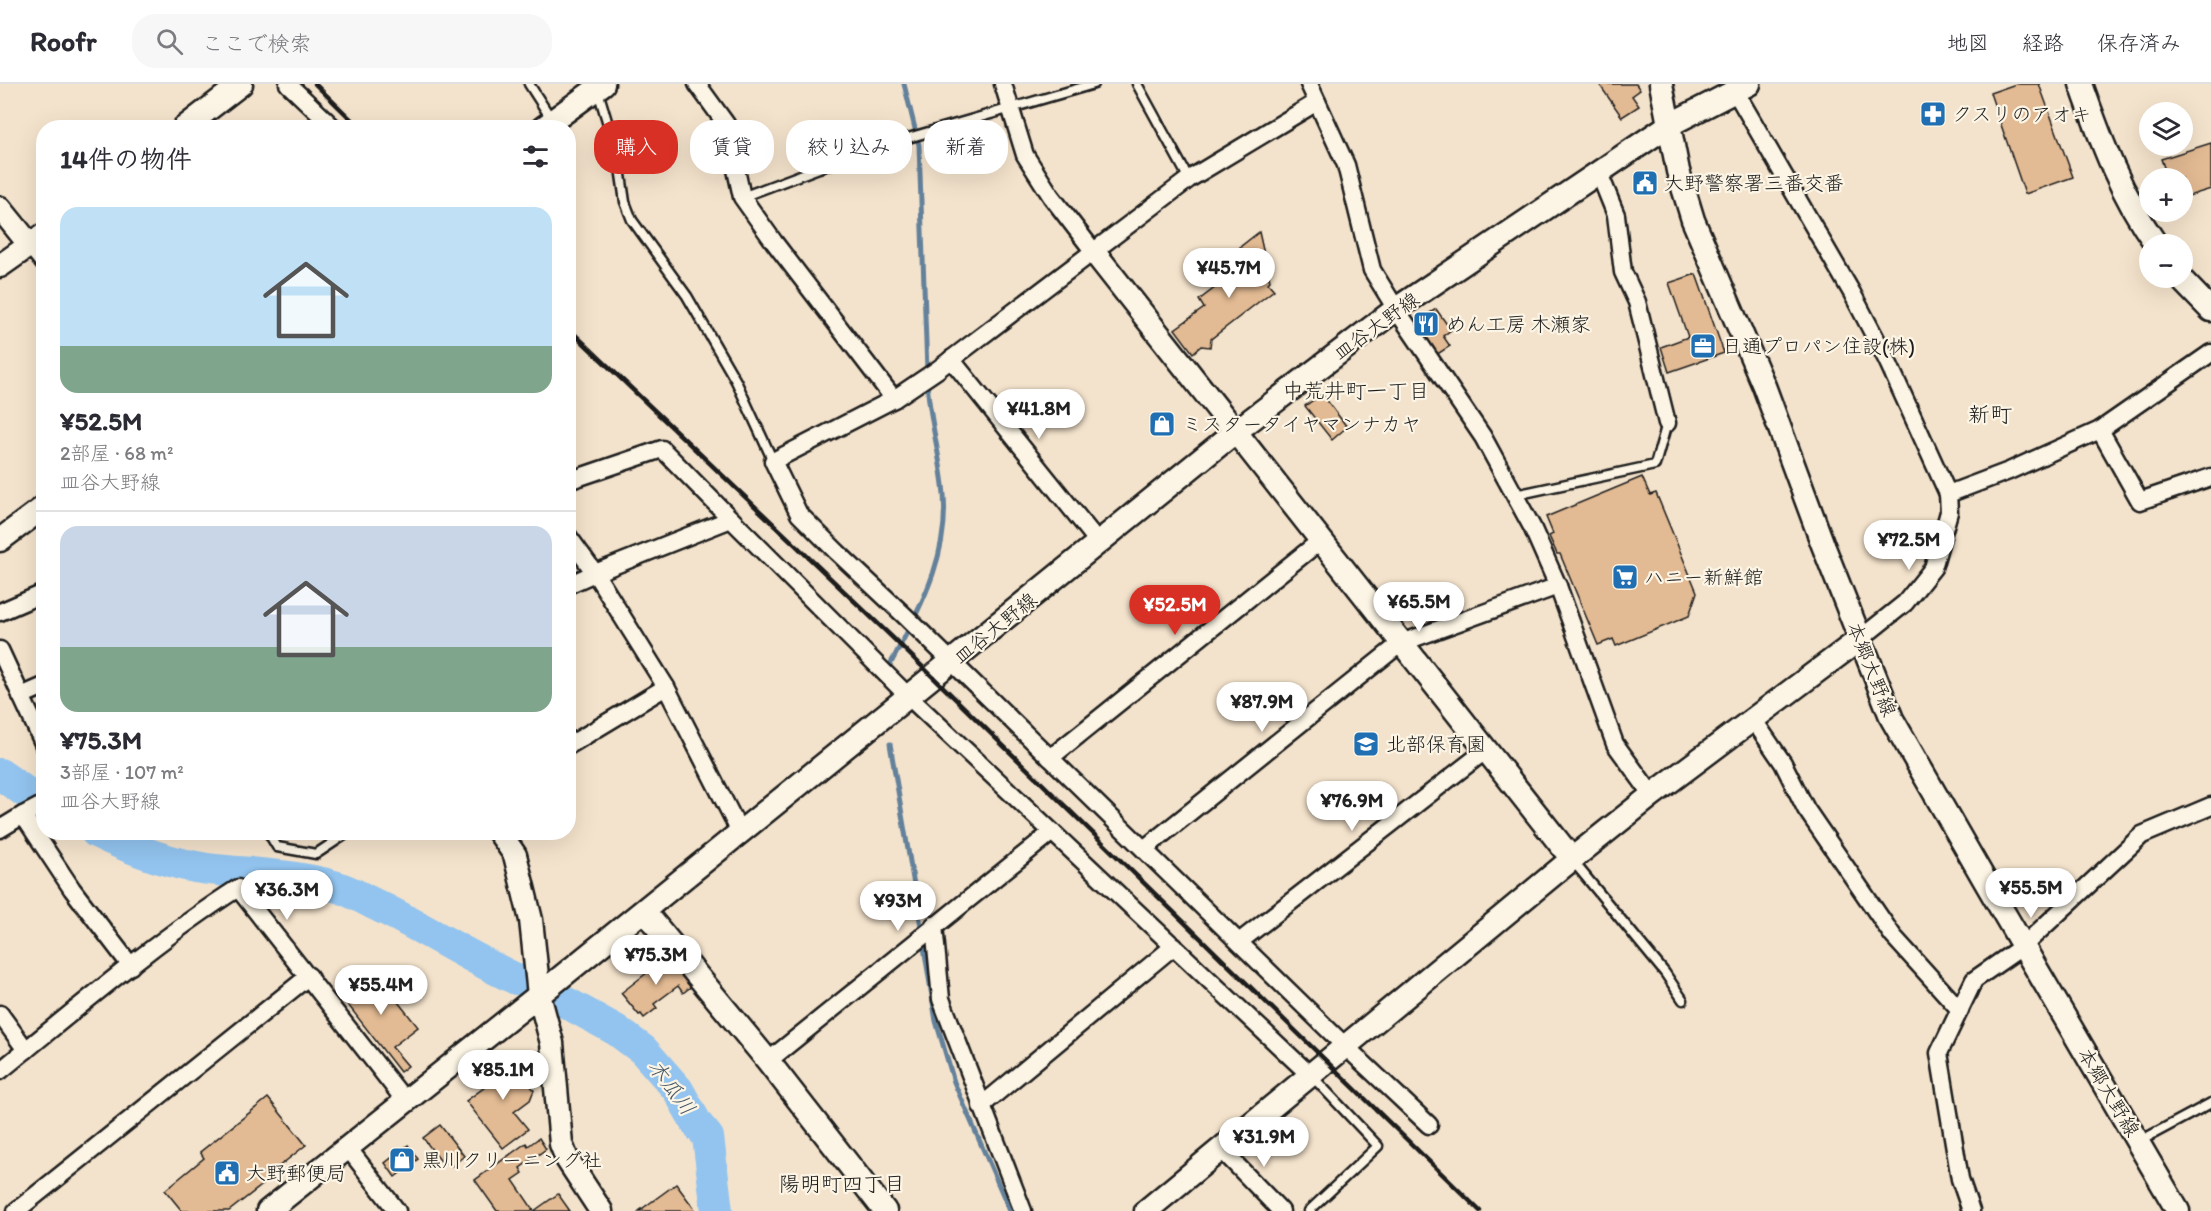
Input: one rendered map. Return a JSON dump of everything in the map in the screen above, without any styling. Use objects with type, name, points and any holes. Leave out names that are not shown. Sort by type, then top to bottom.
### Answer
[{"type":"main road","points":[[194,120],[241,84]]},
{"type":"main road","name":"本郷大野線","points":[[1661,84],[1678,171],[1693,220],[1764,386],[1822,545],[1892,719],[2178,1211]]},
{"type":"main road","points":[[2080,84],[2106,155],[2149,234]]},
{"type":"main road","points":[[553,120],[600,86]]},
{"type":"main road","name":"皿谷大野線","points":[[268,1211],[540,995],[1235,432],[1396,309],[1669,125],[1739,86]]},
{"type":"main road","points":[[0,208],[36,245]]},
{"type":"main road","points":[[0,266],[36,249]]},
{"type":"main road","points":[[1094,252],[1572,859]]},
{"type":"main road","points":[[2190,288],[2211,310]]},
{"type":"main road","points":[[0,540],[36,513]]},
{"type":"main road","points":[[1146,1211],[1572,859],[1652,795],[1860,639]]},
{"type":"main road","points":[[505,840],[515,855],[531,920],[540,995],[552,1043],[561,1144],[567,1159],[602,1211]]},
{"type":"main road","points":[[644,911],[768,1060],[885,1211]]},
{"type":"street","points":[[288,84],[325,120]]},
{"type":"street","points":[[697,84],[726,124],[742,197],[894,399]]},
{"type":"street","points":[[1003,84],[1025,155],[1051,196],[1094,252]]},
{"type":"street","points":[[1309,84],[1347,165],[1372,270],[1483,436],[1515,495],[1558,586],[1615,744],[1652,795]]},
{"type":"street","points":[[1739,86],[1887,360],[1948,494],[1950,512],[1934,568],[1905,603],[1860,639]]},
{"type":"street","points":[[1317,102],[1189,179],[894,399],[773,461],[799,514],[1429,1125]]},
{"type":"street","points":[[1599,172],[1616,215],[1623,272],[1637,302],[1667,423]]},
{"type":"street","points":[[1948,494],[2009,471],[2100,430],[2211,353]]},
{"type":"street","points":[[951,358],[1099,543]]},
{"type":"street","points":[[2100,430],[2140,501],[2211,477]]},
{"type":"street","points":[[576,478],[662,449],[909,697],[1310,1075]]},
{"type":"street","points":[[576,581],[731,519]]},
{"type":"street","points":[[1050,758],[1320,541]]},
{"type":"street","points":[[576,547],[595,573],[666,687],[740,832]]},
{"type":"street","points":[[1144,849],[1401,643],[1558,586]]},
{"type":"street","points":[[0,612],[36,596]]},
{"type":"street","points":[[0,650],[36,729]]},
{"type":"street","points":[[576,741],[666,687]]},
{"type":"street","points":[[21,696],[36,689]]},
{"type":"street","points":[[1753,719],[1783,763],[1806,809],[1893,936],[1960,1010]]},
{"type":"street","points":[[1239,942],[1486,750]]},
{"type":"street","points":[[1971,1211],[1960,1179],[1939,1053],[1974,980],[2023,946],[2142,835],[2211,806]]},
{"type":"street","points":[[0,829],[36,808]]},
{"type":"street","points":[[23,815],[36,835]]},
{"type":"street","points":[[768,1060],[1052,832]]},
{"type":"street","points":[[40,840],[72,889],[131,966]]},
{"type":"street","points":[[0,1071],[154,945],[238,888],[406,1102]]},
{"type":"street","points":[[934,925],[941,999],[1023,1211]]},
{"type":"street","points":[[981,1106],[1174,946]]},
{"type":"street","points":[[16,1211],[309,976]]},
{"type":"street","points":[[0,1014],[26,1050]]},
{"type":"street","points":[[348,1148],[397,1211]]},
{"type":"street","points":[[1222,1150],[1281,1211]]},
{"type":"lane","points":[[529,84],[545,120]]},
{"type":"lane","points":[[742,197],[908,138],[1094,84]]},
{"type":"lane","points":[[1137,84],[1189,179]]},
{"type":"lane","points":[[600,86],[619,161],[625,202],[632,220],[687,296],[736,381],[773,461]]},
{"type":"lane","points":[[1515,495],[1656,465],[1667,423]]},
{"type":"lane","points":[[273,840],[277,847],[316,854],[337,840]]},
{"type":"lane","points":[[1572,859],[1665,973],[1683,1000]]},
{"type":"lane","points":[[1309,1211],[1378,1146],[1310,1075]]},
{"type":"lane","points":[[2139,1142],[2211,1103]]},
{"type":"building","points":[[1599,84],[1636,84],[1640,90],[1632,96],[1639,106],[1622,117]]},
{"type":"building","points":[[2016,84],[2039,84],[2073,177],[2025,194],[1990,93]]},
{"type":"building","points":[[2211,143],[2211,189],[2193,195],[2193,168],[2164,168],[2161,159],[2170,156],[2193,156],[2193,149]]},
{"type":"building","points":[[1259,232],[1270,281],[1268,283],[1274,290],[1211,339],[1210,347],[1201,346],[1193,353],[1175,329],[1204,308],[1199,300],[1250,261],[1240,247]]},
{"type":"building","points":[[1696,274],[1724,353],[1669,372],[1661,347],[1688,337],[1669,283]]},
{"type":"building","points":[[1436,309],[1451,330],[1443,336],[1450,346],[1436,355],[1414,323]]},
{"type":"building","points":[[1322,394],[1347,427],[1332,440],[1305,406]]},
{"type":"building","points":[[1642,477],[1650,495],[1656,493],[1697,592],[1689,616],[1616,646],[1613,639],[1598,645],[1560,554],[1557,554],[1549,536],[1553,534],[1546,517]]},
{"type":"building","points":[[670,955],[693,985],[683,993],[678,986],[654,1004],[657,1008],[644,1018],[621,993]]},
{"type":"building","points":[[374,972],[418,1027],[392,1047],[408,1066],[400,1072],[342,997]]},
{"type":"building","points":[[507,1055],[534,1090],[530,1100],[514,1112],[528,1129],[503,1148],[466,1101],[489,1084],[482,1075]]},
{"type":"building","points":[[268,1098],[306,1145],[272,1172],[274,1176],[229,1211],[182,1211],[165,1190],[204,1158],[200,1152]]},
{"type":"building","points":[[440,1125],[464,1156],[452,1166],[448,1161],[443,1164],[423,1138]]},
{"type":"building","points":[[539,1138],[546,1149],[520,1168],[523,1173],[513,1180],[534,1211],[497,1211],[475,1180],[526,1143],[528,1146]]},
{"type":"building","points":[[408,1145],[418,1159],[395,1177],[385,1163]]},
{"type":"building","points":[[676,1184],[696,1211],[639,1211]]},
{"type":"building","points":[[558,1194],[570,1211],[534,1211]]},
{"type":"waterway","points":[[904,84],[919,145],[927,371]]},
{"type":"waterway","points":[[891,663],[932,578],[943,533],[945,510],[943,485],[927,381]]},
{"type":"waterway","points":[[890,744],[922,932]]},
{"type":"waterway","name":"木瓜川","points":[[0,774],[36,799]]},
{"type":"waterway","name":"木瓜川","points":[[114,840],[179,864],[303,879],[339,887],[516,979]]},
{"type":"waterway","points":[[923,941],[936,1021],[954,1082],[1010,1211]]},
{"type":"waterway","name":"木瓜川","points":[[567,1003],[616,1030],[643,1050],[678,1090],[697,1124],[708,1137],[717,1211]]},
{"type":"railway","points":[[315,84],[352,120]]},
{"type":"railway","points":[[576,336],[894,639],[1480,1211]]},
{"type":"place","name":"クスリのアオキ","points":[[1933,114]]},
{"type":"place","name":"大野警察署三番交番","points":[[1645,183]]},
{"type":"place","name":"めん工房 木瀬家","points":[[1426,324]]},
{"type":"place","name":"日通プロパン住設(株)","points":[[1703,346]]},
{"type":"place","name":"ミスタータイヤマンナカヤ","points":[[1162,424]]},
{"type":"place","name":"ハニー新鮮館","points":[[1625,577]]},
{"type":"place","name":"北部保育園","points":[[1366,744]]},
{"type":"place","name":"黒川クリーニング社","points":[[402,1160]]},
{"type":"place","name":"大野郵便局","points":[[227,1173]]},
{"type":"district","name":"中荒井町一丁目","points":[[1356,390]]},
{"type":"district","name":"新町","points":[[1990,414]]},
{"type":"district","name":"陽明町四丁目","points":[[842,1183]]}]
